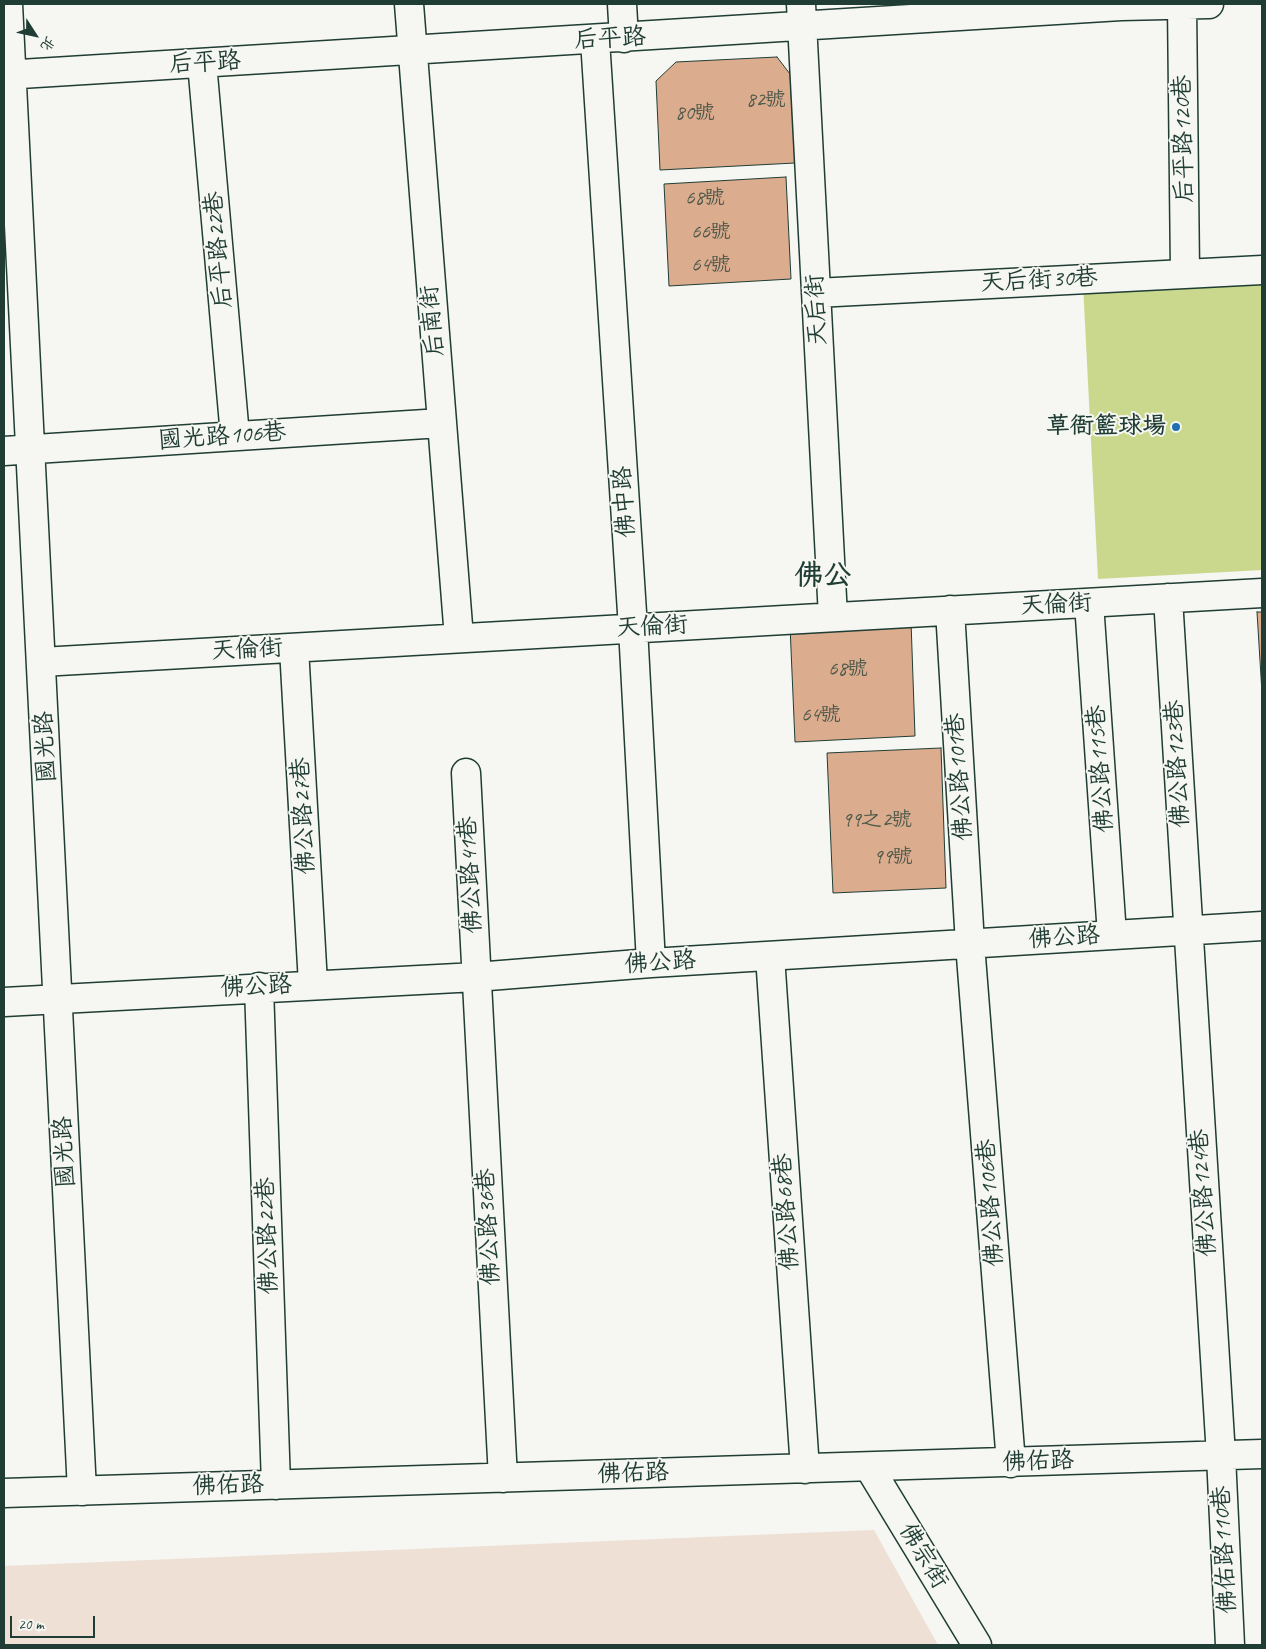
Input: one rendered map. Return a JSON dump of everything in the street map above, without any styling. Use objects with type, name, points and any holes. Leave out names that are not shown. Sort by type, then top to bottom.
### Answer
[{"type":"street","name":"國光路","points":[[8,4],[7,75],[31,449],[82,1491]]},
{"type":"street","name":"后南街","points":[[409,4],[459,638]]},
{"type":"street","points":[[622,4],[624,38]]},
{"type":"street","name":"后平路","points":[[7,75],[624,38],[801,16],[1120,5],[1209,4]]},
{"type":"street","name":"后平路120巷","points":[[1182,5],[1185,272]]},
{"type":"street","name":"天后街","points":[[801,16],[833,617]]},
{"type":"street","name":"佛中路","points":[[595,40],[633,628],[651,963]]},
{"type":"street","name":"后平路22巷","points":[[202,63],[235,436]]},
{"type":"street","name":"天后街30巷","points":[[816,293],[1185,272],[1262,270]]},
{"type":"street","name":"國光路106巷","points":[[4,451],[441,423]]},
{"type":"street","name":"天倫街","points":[[41,662],[1262,593]]},
{"type":"street","name":"佛公路123巷","points":[[1168,598],[1188,931]]},
{"type":"street","name":"佛公路115巷","points":[[1089,603],[1112,935]]},
{"type":"street","name":"佛公路101巷","points":[[950,610],[970,944]]},
{"type":"street","name":"佛公路27巷","points":[[294,648],[313,984]]},
{"type":"street","name":"佛公路41巷","points":[[466,773],[476,977]]},
{"type":"street","name":"佛公路","points":[[4,1002],[313,984],[476,977],[651,963],[1262,926]]},
{"type":"street","name":"佛公路124巷","points":[[1188,931],[1221,1456]]},
{"type":"street","name":"佛公路106巷","points":[[970,944],[1011,1462]]},
{"type":"street","name":"佛公路68巷","points":[[770,956],[805,1469]]},
{"type":"street","name":"佛公路36巷","points":[[476,977],[502,1478]]},
{"type":"street","name":"佛公路22巷","points":[[259,987],[276,1485]]},
{"type":"street","name":"佛佑路","points":[[4,1494],[1262,1454]]},
{"type":"street","name":"佛佑路110巷","points":[[1221,1456],[1230,1645]]},
{"type":"street","name":"佛宗街","points":[[869,1467],[977,1645]]},
{"type":"shaded area","points":[[874,1530],[938,1645],[4,1645],[4,1566]]},
{"type":"green space","name":"草衙籃球場","points":[[1262,275],[1262,570],[1098,579],[1083,284]]},
{"type":"building","points":[[777,57],[790,74],[795,163],[660,170],[656,81],[676,62]]},
{"type":"building","points":[[786,177],[791,279],[669,286],[664,184]]},
{"type":"building","points":[[1257,612],[1262,612],[1262,693]]},
{"type":"building","points":[[911,621],[915,736],[795,742],[790,626]]},
{"type":"building","points":[[941,748],[946,888],[833,893],[827,753]]},
{"type":"place","name":"草衙籃球場","points":[[1176,427]]},
{"type":"district","name":"佛公","points":[[823,576]]}]
